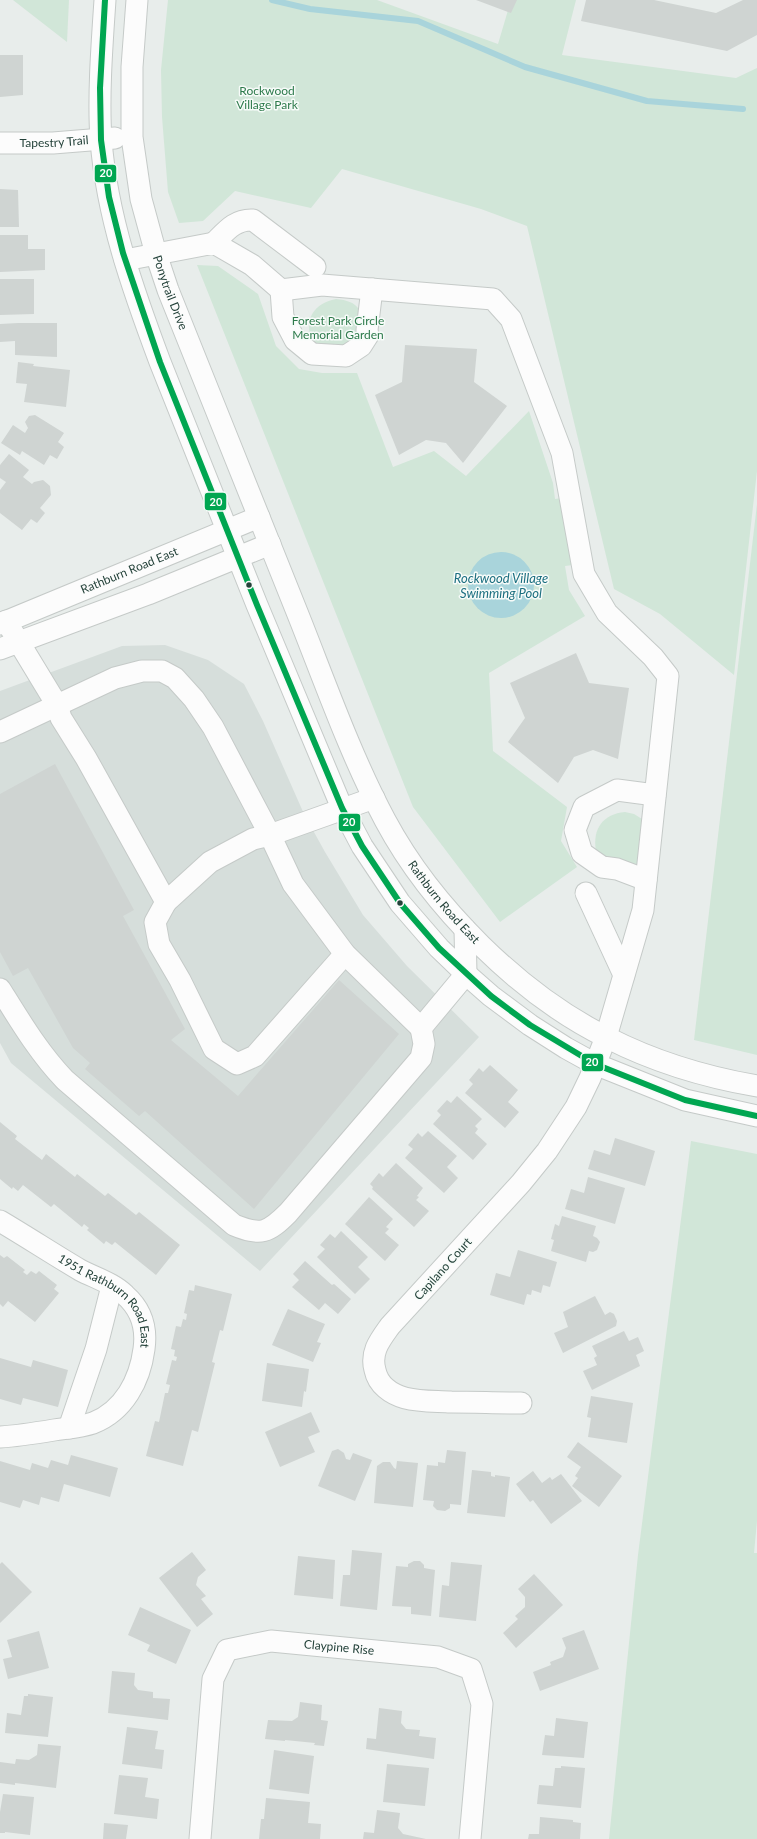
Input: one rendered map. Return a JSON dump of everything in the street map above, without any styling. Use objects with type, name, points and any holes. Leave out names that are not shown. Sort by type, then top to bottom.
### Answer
[{"type":"street","points":[[105,0],[101,90],[101,139],[112,210],[138,304],[238,557],[342,808],[362,846],[400,903],[439,948],[491,996],[530,1025],[595,1064],[685,1100],[757,1116]]},
{"type":"street","name":"Ponytrail Drive","points":[[137,0],[132,67],[132,137],[141,199],[156,254],[168,290],[280,570]]},
{"type":"street","name":"Tapestry Trail","points":[[0,143],[52,143],[132,137]]},
{"type":"street","points":[[125,260],[214,243],[233,224],[244,220],[254,220],[315,267]]},
{"type":"street","points":[[214,243],[252,265],[280,290],[283,317],[294,340],[312,354],[346,356],[361,346],[368,335],[367,330],[372,289]]},
{"type":"street","name":"Capilano Court","points":[[280,290],[322,285],[493,298],[511,319],[562,453],[584,574],[607,613],[654,657],[668,676],[643,910],[606,1037],[595,1064],[576,1107],[547,1151],[521,1183],[390,1326],[380,1340],[374,1353],[374,1366],[379,1379],[388,1390],[405,1398],[424,1401],[521,1403]]},
{"type":"street","name":"Rathburn Road East","points":[[3,623],[259,517]]},
{"type":"street","points":[[9,645],[148,594],[270,544]]},
{"type":"street","name":"Rathburn Road East","points":[[280,570],[374,798],[405,853],[438,898],[465,929],[524,983],[570,1016],[606,1037],[649,1056],[685,1069],[718,1079],[757,1086]]},
{"type":"street","points":[[3,623],[9,645],[56,705],[61,718],[86,758],[166,902]]},
{"type":"street","points":[[0,732],[115,678],[142,671],[162,671],[175,678],[194,699],[213,727],[270,835],[293,884],[345,954],[420,1028],[424,1044],[421,1058],[283,1218],[273,1227],[265,1231],[255,1231],[234,1225],[65,1080],[47,1061],[0,989]]},
{"type":"street","points":[[646,880],[617,869],[602,867],[582,853],[575,830],[584,807],[617,790],[655,795]]},
{"type":"street","points":[[345,954],[256,1056],[237,1064],[214,1048],[180,980],[159,944],[155,922],[166,902],[210,862],[253,839],[270,835],[342,808],[374,798]]},
{"type":"street","points":[[586,893],[624,976]]},
{"type":"street","points":[[420,1028],[466,974],[465,929]]},
{"type":"street","name":"1951 Rathburn Road East","points":[[0,1221],[81,1271],[125,1294],[135,1306],[142,1319],[146,1333],[142,1363],[131,1391],[115,1410],[93,1423],[17,1436],[0,1437]]},
{"type":"street","points":[[69,1428],[96,1349],[112,1286]]},
{"type":"street","name":"Claypine Rise","points":[[200,1839],[213,1679],[227,1650],[271,1641],[438,1656],[471,1669],[482,1704],[470,1839]]},
{"type":"shaded area","points":[[165,645],[208,660],[244,684],[263,721],[304,814],[363,915],[407,966],[479,1037],[260,1271],[11,1063],[0,1043],[0,691],[122,646]]},
{"type":"green space","points":[[13,0],[69,0],[67,42]]},
{"type":"green space","name":"Rockwood Village Park","points":[[168,0],[377,0],[498,44],[511,0],[576,0],[562,55],[736,78],[757,68],[757,471],[734,675],[660,614],[614,589],[527,226],[481,209],[342,169],[311,208],[235,191],[203,221],[179,223],[168,192],[162,117],[161,70]]},
{"type":"green space","points":[[197,265],[218,266],[258,294],[276,346],[299,369],[322,373],[357,373],[393,467],[434,451],[466,476],[529,411],[553,483],[555,499],[562,498],[573,565],[565,566],[569,590],[585,616],[489,673],[493,751],[567,807],[561,841],[577,867],[500,922],[413,807]]},
{"type":"green space","name":"Forest Park Circle Memorial Garden","points":[[336,299],[350,302],[358,308],[361,312],[367,330],[339,357],[312,342],[309,326],[312,314],[316,309],[328,301]]},
{"type":"green space","points":[[757,504],[757,1055],[694,1040]]},
{"type":"green space","points":[[625,812],[634,814],[642,819],[649,854],[636,867],[627,870],[596,851],[595,843],[598,830],[605,819],[617,813]]},
{"type":"green space","points":[[691,1141],[757,1154],[757,1521],[754,1553],[757,1553],[757,1839],[609,1839],[638,1555]]},
{"type":"water","name":"Rockwood Village Swimming Pool","points":[[501,552],[514,555],[524,562],[531,572],[534,585],[531,598],[524,608],[514,615],[501,618],[488,615],[478,608],[471,598],[468,585],[471,572],[478,562],[488,555]]},
{"type":"building","points":[[476,0],[517,0],[511,13]]},
{"type":"building","points":[[586,0],[654,0],[716,13],[743,0],[757,0],[757,35],[727,51],[581,21]]},
{"type":"building","points":[[0,55],[23,55],[23,95],[0,97]]},
{"type":"building","points":[[0,189],[18,190],[19,227],[0,227]]},
{"type":"building","points":[[0,235],[28,235],[28,249],[45,249],[45,270],[0,272]]},
{"type":"building","points":[[0,279],[34,279],[34,314],[0,315]]},
{"type":"building","points":[[57,323],[57,357],[15,355],[15,341],[0,342],[0,324]]},
{"type":"building","points":[[405,345],[477,349],[474,382],[507,406],[463,463],[446,443],[426,440],[399,455],[375,395],[402,382]]},
{"type":"building","points":[[18,362],[34,364],[33,366],[70,370],[66,407],[24,402],[27,384],[16,383]]},
{"type":"building","points":[[35,415],[64,433],[58,442],[64,447],[57,459],[50,455],[44,465],[22,451],[20,455],[1,443],[13,425],[25,433],[28,428],[25,422],[29,416]]},
{"type":"building","points":[[9,454],[29,470],[23,477],[32,484],[43,480],[50,486],[51,495],[40,508],[45,513],[37,523],[31,519],[22,530],[0,513],[0,490],[6,482],[0,478],[0,465]]},
{"type":"building","points":[[576,653],[589,683],[629,688],[618,759],[593,750],[574,757],[558,783],[508,742],[525,718],[510,683]]},
{"type":"building","points":[[55,764],[134,910],[123,916],[185,1029],[171,1040],[238,1096],[339,980],[399,1034],[254,1209],[145,1111],[139,1116],[85,1069],[90,1063],[73,1048],[28,968],[13,976],[0,952],[0,794]]},
{"type":"building","points":[[490,1065],[518,1090],[508,1102],[519,1112],[505,1128],[465,1093],[473,1084],[469,1080],[479,1068],[483,1072]]},
{"type":"building","points":[[457,1096],[482,1119],[475,1126],[478,1129],[475,1133],[487,1144],[473,1160],[433,1124],[441,1115],[437,1111],[447,1100],[451,1103]]},
{"type":"building","points":[[0,1122],[17,1136],[15,1139],[42,1160],[46,1154],[75,1177],[77,1174],[105,1196],[108,1193],[136,1215],[139,1212],[180,1245],[156,1275],[115,1242],[112,1245],[106,1241],[104,1244],[87,1230],[89,1228],[84,1224],[82,1227],[54,1204],[51,1207],[23,1185],[18,1191],[13,1187],[12,1189],[0,1179]]},
{"type":"building","points":[[428,1131],[457,1156],[447,1167],[458,1178],[444,1193],[405,1158],[413,1149],[408,1145],[418,1133],[422,1137]]},
{"type":"building","points":[[615,1138],[655,1151],[645,1186],[588,1169],[594,1150],[610,1155]]},
{"type":"building","points":[[396,1163],[423,1188],[416,1200],[429,1211],[414,1227],[372,1189],[373,1187],[370,1184],[379,1173],[383,1177]]},
{"type":"building","points":[[588,1177],[625,1188],[615,1224],[565,1209],[571,1189],[584,1193]]},
{"type":"building","points":[[369,1197],[393,1219],[386,1227],[389,1229],[385,1233],[399,1245],[385,1261],[345,1224]]},
{"type":"building","points":[[562,1216],[596,1226],[593,1236],[600,1242],[597,1250],[593,1252],[589,1251],[586,1262],[551,1251],[554,1240],[551,1239],[555,1224],[559,1226]]},
{"type":"building","points":[[341,1231],[368,1257],[358,1267],[370,1279],[355,1294],[317,1257],[325,1249],[320,1245],[330,1234],[335,1238]]},
{"type":"building","points":[[518,1250],[557,1262],[550,1287],[543,1285],[541,1293],[532,1290],[531,1295],[527,1294],[524,1305],[490,1295],[496,1273],[510,1277]]},
{"type":"building","points":[[0,1255],[4,1258],[7,1256],[25,1270],[23,1272],[27,1275],[31,1271],[36,1274],[39,1271],[57,1285],[54,1289],[59,1293],[35,1322],[8,1301],[3,1307],[0,1304]]},
{"type":"building","points":[[305,1261],[332,1285],[334,1284],[351,1299],[338,1314],[325,1303],[319,1310],[292,1287],[299,1280],[293,1274]]},
{"type":"building","points":[[195,1285],[232,1294],[223,1331],[220,1330],[212,1362],[215,1363],[198,1432],[192,1430],[183,1466],[146,1456],[155,1421],[159,1422],[165,1393],[168,1393],[170,1385],[166,1384],[172,1360],[176,1361],[177,1357],[174,1356],[175,1350],[171,1349],[176,1326],[181,1327],[183,1319],[186,1320],[187,1314],[184,1313],[189,1290],[194,1291]]},
{"type":"building","points":[[595,1296],[605,1315],[610,1312],[614,1314],[617,1321],[616,1326],[563,1353],[554,1333],[568,1327],[563,1312]]},
{"type":"building","points":[[288,1309],[325,1324],[317,1342],[321,1343],[313,1362],[272,1345]]},
{"type":"building","points":[[624,1331],[629,1341],[638,1337],[644,1351],[636,1355],[640,1366],[592,1390],[583,1371],[597,1365],[594,1358],[597,1356],[592,1346]]},
{"type":"building","points":[[0,1358],[31,1367],[33,1360],[68,1370],[58,1407],[23,1398],[21,1405],[0,1399]]},
{"type":"building","points":[[267,1363],[309,1369],[306,1392],[304,1391],[302,1407],[262,1401]]},
{"type":"building","points":[[591,1396],[633,1403],[627,1443],[588,1437],[591,1418],[587,1417]]},
{"type":"building","points":[[311,1412],[320,1432],[308,1437],[315,1452],[280,1467],[265,1432]]},
{"type":"building","points":[[578,1442],[622,1476],[599,1507],[572,1486],[578,1478],[575,1476],[581,1467],[567,1457]]},
{"type":"building","points":[[338,1449],[344,1453],[346,1459],[350,1460],[353,1453],[372,1460],[355,1501],[318,1486],[332,1451]]},
{"type":"building","points":[[447,1450],[466,1452],[461,1505],[450,1504],[450,1508],[445,1511],[437,1510],[433,1506],[434,1501],[423,1500],[427,1465],[438,1466],[438,1462],[445,1463]]},
{"type":"building","points":[[71,1455],[118,1468],[110,1497],[64,1484],[59,1502],[41,1497],[39,1505],[23,1500],[20,1508],[0,1502],[0,1461],[30,1470],[32,1463],[48,1468],[51,1460],[68,1465]]},
{"type":"building","points":[[397,1461],[418,1463],[413,1507],[374,1503],[377,1466],[383,1462],[390,1462],[396,1469]]},
{"type":"building","points":[[472,1470],[491,1472],[491,1476],[495,1477],[495,1475],[510,1477],[505,1517],[467,1513]]},
{"type":"building","points":[[533,1471],[542,1483],[550,1477],[552,1480],[561,1474],[582,1501],[551,1524],[533,1500],[530,1502],[516,1484]]},
{"type":"building","points":[[352,1550],[382,1553],[377,1610],[340,1606],[343,1575],[350,1575]]},
{"type":"building","points":[[192,1552],[206,1570],[198,1577],[196,1585],[206,1596],[201,1599],[213,1614],[197,1627],[159,1578]]},
{"type":"building","points":[[298,1556],[335,1560],[333,1599],[294,1595]]},
{"type":"building","points":[[414,1561],[420,1561],[424,1565],[424,1568],[435,1570],[431,1616],[411,1614],[411,1607],[392,1606],[396,1566],[408,1567],[408,1564]]},
{"type":"building","points":[[2,1562],[32,1592],[0,1623],[0,1564]]},
{"type":"building","points":[[451,1562],[482,1565],[476,1621],[439,1617],[442,1585],[449,1586]]},
{"type":"building","points":[[534,1574],[563,1605],[516,1648],[503,1633],[518,1619],[515,1616],[525,1607],[525,1597],[518,1589]]},
{"type":"building","points":[[140,1607],[191,1630],[176,1664],[147,1651],[150,1645],[128,1635]]},
{"type":"building","points":[[584,1630],[599,1669],[540,1691],[533,1672],[551,1665],[550,1662],[563,1657],[566,1648],[562,1638]]},
{"type":"building","points":[[39,1631],[49,1668],[8,1679],[3,1659],[12,1657],[7,1640]]},
{"type":"building","points":[[112,1671],[135,1673],[134,1685],[138,1690],[153,1692],[153,1698],[170,1699],[168,1720],[108,1713]]},
{"type":"building","points":[[28,1694],[53,1697],[48,1737],[5,1733],[7,1713],[21,1715],[24,1696],[28,1696]]},
{"type":"building","points":[[300,1702],[322,1705],[321,1720],[328,1721],[324,1746],[314,1745],[315,1743],[265,1739],[268,1720],[292,1721],[298,1717]]},
{"type":"building","points":[[379,1708],[402,1711],[401,1723],[406,1729],[420,1730],[419,1736],[436,1738],[434,1759],[366,1749],[367,1738],[376,1739]]},
{"type":"building","points":[[556,1718],[588,1722],[584,1758],[542,1755],[545,1735],[554,1736]]},
{"type":"building","points":[[127,1727],[158,1731],[155,1749],[164,1750],[162,1769],[122,1764]]},
{"type":"building","points":[[38,1744],[61,1746],[56,1788],[15,1783],[15,1785],[0,1783],[0,1762],[15,1764],[16,1759],[29,1760],[37,1755]]},
{"type":"building","points":[[274,1750],[314,1756],[309,1794],[269,1789]]},
{"type":"building","points":[[387,1764],[429,1768],[425,1806],[383,1802]]},
{"type":"building","points":[[561,1766],[585,1768],[581,1808],[537,1804],[539,1785],[553,1786],[555,1768],[561,1768]]},
{"type":"building","points":[[119,1775],[148,1778],[145,1797],[159,1799],[157,1819],[114,1814]]},
{"type":"building","points":[[3,1794],[34,1797],[30,1835],[5,1832],[0,1833],[0,1812]]},
{"type":"building","points":[[266,1798],[310,1802],[308,1823],[321,1824],[320,1839],[259,1839],[261,1819],[264,1819]]},
{"type":"building","points":[[377,1810],[400,1813],[398,1828],[403,1834],[426,1839],[363,1839],[364,1832],[374,1833]]},
{"type":"building","points":[[540,1817],[573,1820],[573,1822],[581,1823],[580,1839],[528,1839],[529,1834],[539,1834]]},
{"type":"building","points":[[104,1823],[128,1825],[126,1839],[103,1839]]},
{"type":"waterway","points":[[272,0],[310,9],[418,21],[525,67],[647,101],[743,109]]},
{"type":"transit line","name":"20","points":[[105,0],[100,88],[101,140],[109,197],[123,253],[160,362],[257,605],[342,808],[362,846],[400,903],[439,948],[491,996],[530,1025],[595,1064],[685,1100],[757,1116]]}]
